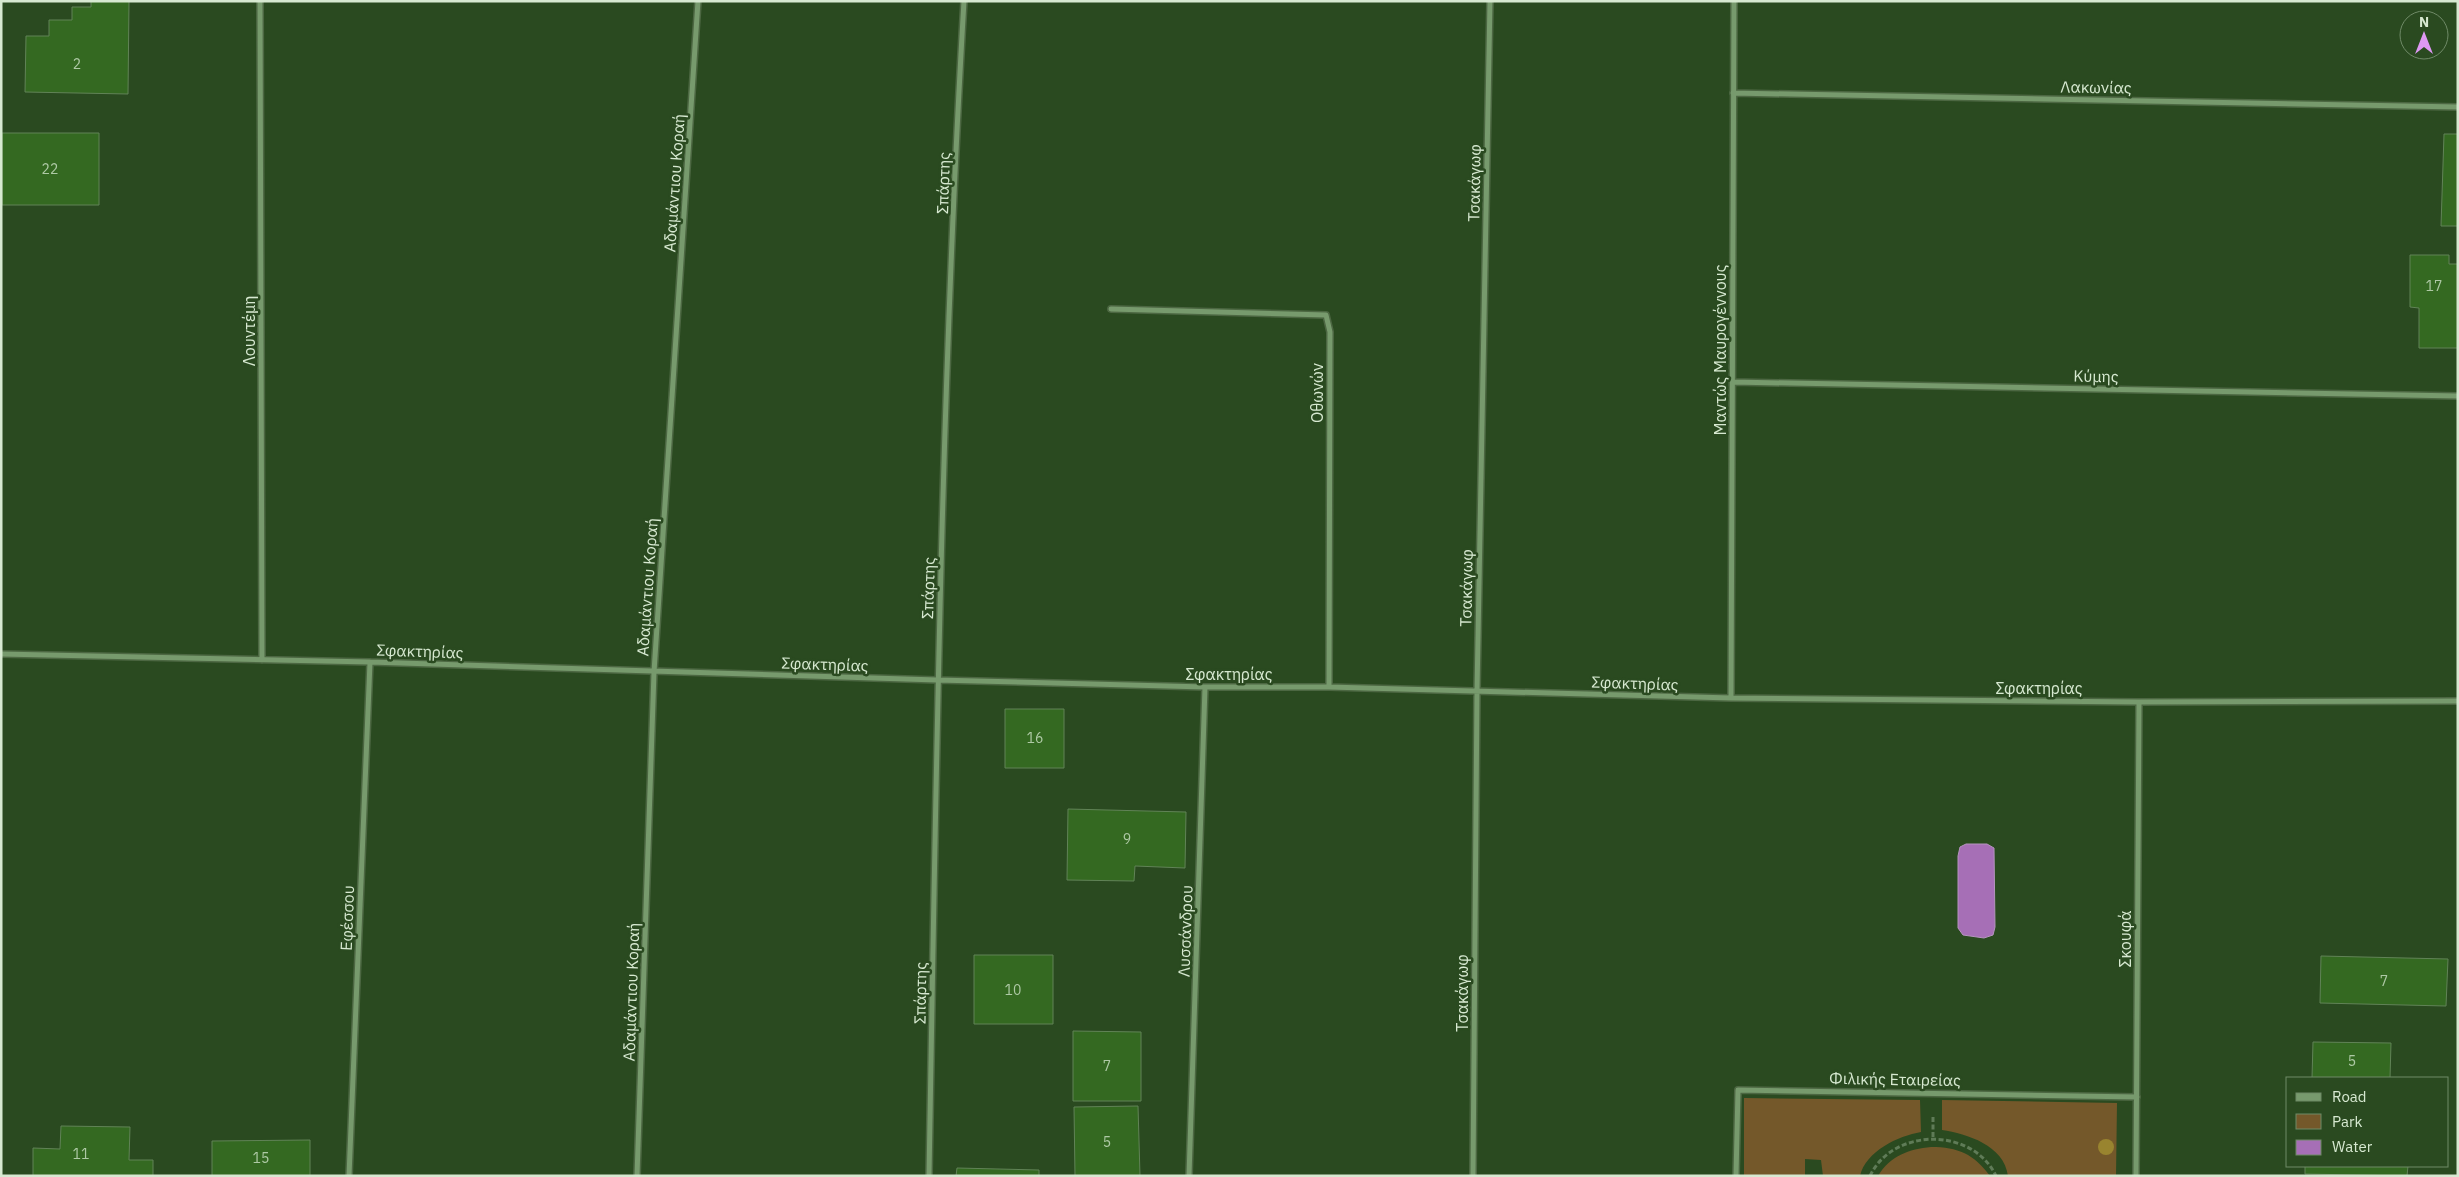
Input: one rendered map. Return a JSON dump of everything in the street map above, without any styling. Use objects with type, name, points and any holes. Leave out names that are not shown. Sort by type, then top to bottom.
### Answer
[{"type":"street","name":"Λουντέμη","points":[[260,1],[262,660]]},
{"type":"street","name":"Αδαμάντιου Κοραή","points":[[637,1176],[654,672],[698,1]]},
{"type":"street","name":"Σπάρτης","points":[[929,1176],[937,680],[958,103],[964,1]]},
{"type":"street","name":"Τσακάγωφ","points":[[1473,1176],[1477,691],[1490,1]]},
{"type":"street","name":"Μαντώς Μαυρογέννους","points":[[1730,698],[1734,1]]},
{"type":"street","name":"Λακωνίας","points":[[1733,93],[2458,107]]},
{"type":"street","name":"Οθωνών","points":[[1111,309],[1326,315],[1330,332],[1329,687]]},
{"type":"street","name":"Κύμης","points":[[1733,382],[2458,396]]},
{"type":"street","name":"Σφακτηρίας","points":[[1,654],[370,662],[1205,687],[1329,687],[1730,698],[2139,702],[2458,701]]},
{"type":"street","name":"Εφέσσου","points":[[349,1176],[370,662]]},
{"type":"street","name":"Λυσσάνδρου","points":[[1189,1176],[1205,687]]},
{"type":"street","name":"Σκουφά","points":[[2136,1176],[2139,702]]},
{"type":"street","name":"Φιλικής Εταιρείας","points":[[1736,1176],[1738,1090],[2137,1096]]},
{"type":"path","points":[[1870,1176],[1882,1158],[1900,1146],[1919,1141],[1939,1139],[1970,1147],[1984,1158],[1996,1176]]},
{"type":"green space","points":[[1744,1098],[1920,1100],[1921,1132],[1903,1137],[1884,1146],[1869,1159],[1863,1167],[1860,1176],[1823,1176],[1821,1160],[1805,1159],[1805,1176],[1744,1176]]},
{"type":"green space","points":[[1942,1100],[2117,1103],[2116,1176],[2008,1176],[2000,1156],[1992,1149],[1973,1138],[1942,1130]]},
{"type":"green space","points":[[1931,1147],[1949,1148],[1965,1153],[1978,1162],[1990,1176],[1878,1176],[1888,1163],[1901,1155]]},
{"type":"water","points":[[1966,844],[1987,844],[1994,848],[1995,927],[1993,935],[1984,938],[1963,935],[1958,928],[1958,856],[1960,847]]},
{"type":"building","points":[[91,1],[129,1],[128,94],[25,92],[26,36],[49,36],[49,20],[72,20],[72,7],[91,7]]},
{"type":"building","points":[[2,133],[99,133],[99,205],[2,205]]},
{"type":"building","points":[[2444,134],[2458,134],[2458,226],[2441,226]]},
{"type":"building","points":[[2410,255],[2449,255],[2449,264],[2458,264],[2458,348],[2419,348],[2419,308],[2410,307]]},
{"type":"building","points":[[1005,709],[1064,709],[1064,768],[1005,768]]},
{"type":"building","points":[[1068,809],[1186,812],[1185,868],[1135,866],[1134,881],[1067,880]]},
{"type":"building","points":[[974,955],[1053,955],[1053,1024],[974,1024]]},
{"type":"building","points":[[2321,956],[2448,959],[2446,1006],[2320,1003]]},
{"type":"building","points":[[1073,1031],[1141,1032],[1141,1101],[1073,1101]]},
{"type":"building","points":[[2313,1042],[2391,1043],[2390,1077],[2312,1077]]},
{"type":"building","points":[[1138,1106],[1140,1176],[1075,1176],[1074,1107]]},
{"type":"building","points":[[61,1126],[130,1127],[129,1160],[153,1160],[153,1176],[33,1176],[33,1148],[60,1149]]},
{"type":"building","points":[[310,1140],[310,1176],[212,1176],[212,1141]]},
{"type":"building","points":[[2305,1167],[2408,1167],[2407,1176],[2305,1174]]},
{"type":"building","points":[[957,1168],[1039,1170],[1039,1176],[956,1176]]}]
